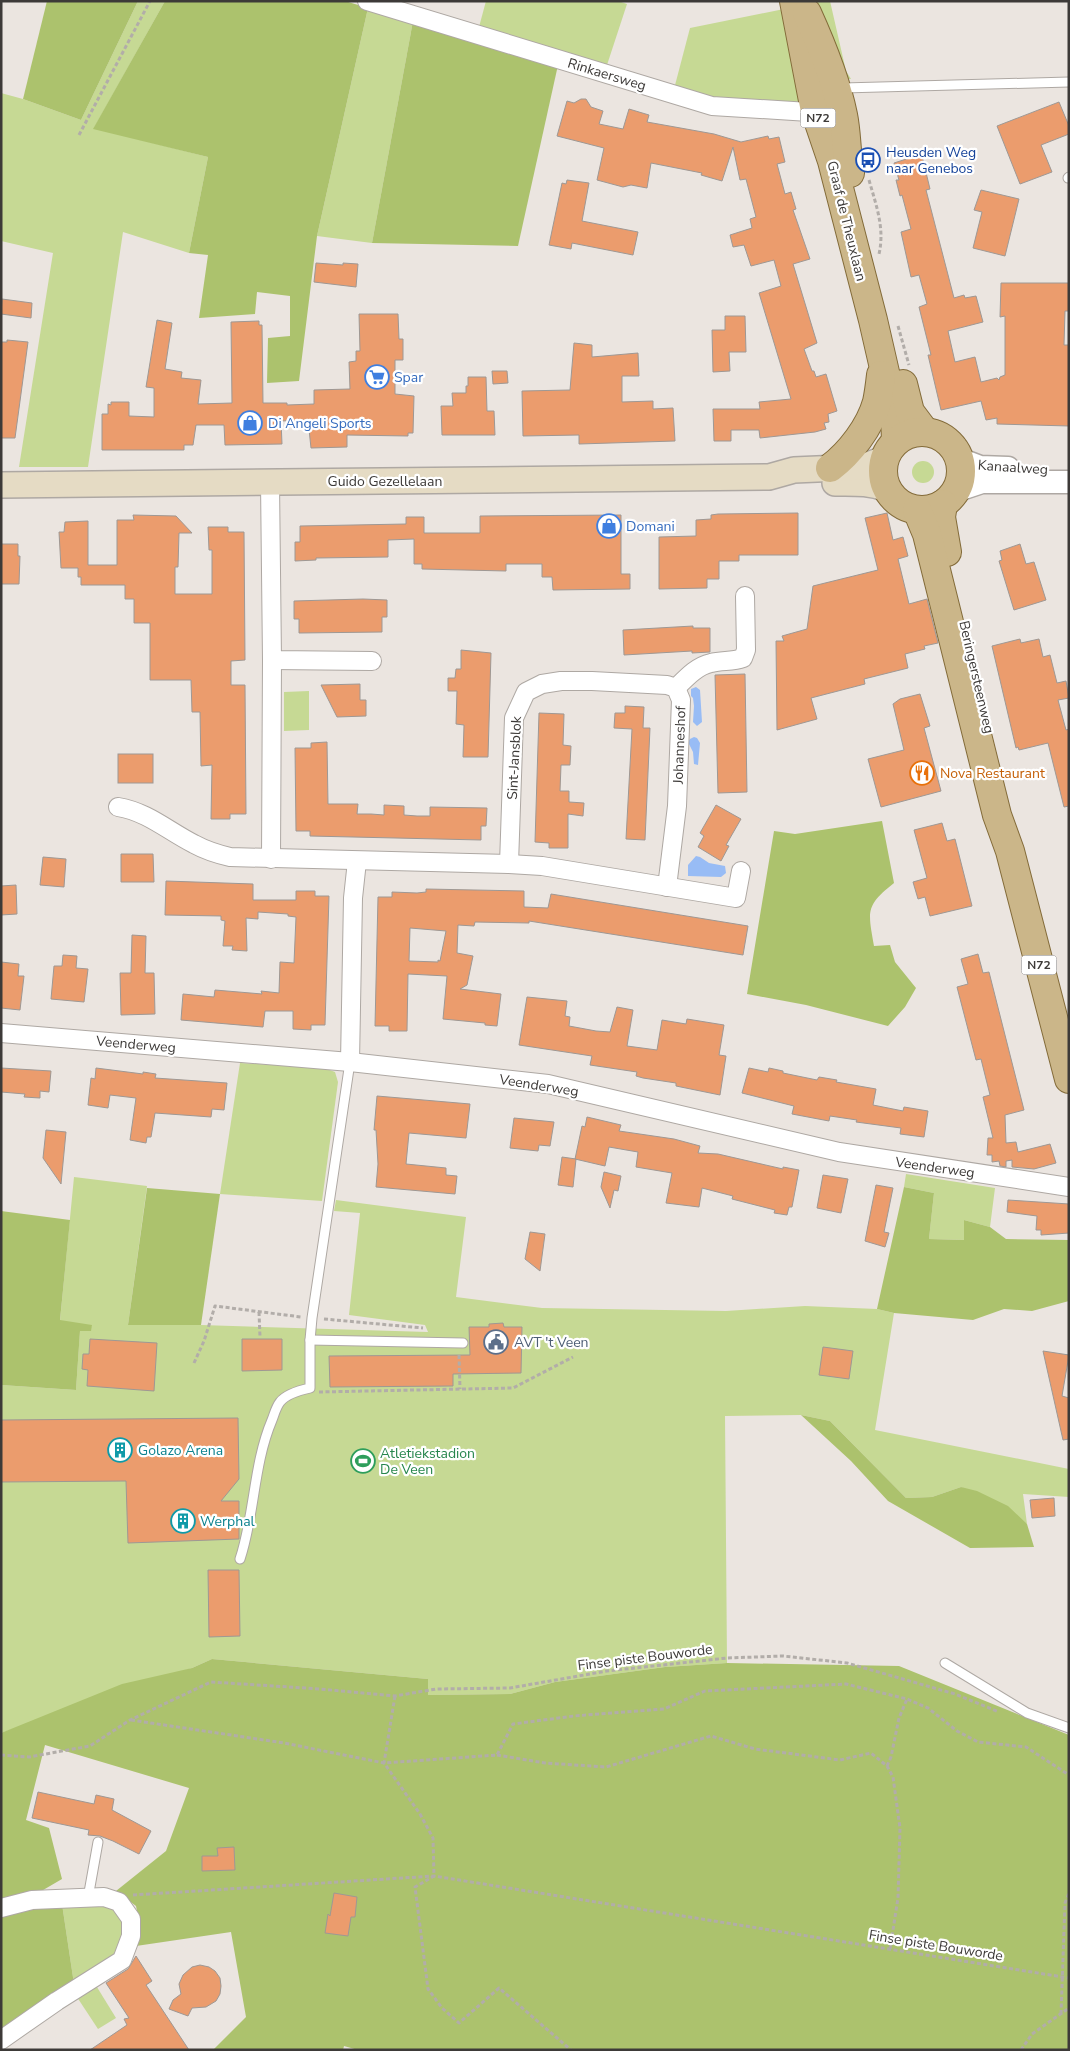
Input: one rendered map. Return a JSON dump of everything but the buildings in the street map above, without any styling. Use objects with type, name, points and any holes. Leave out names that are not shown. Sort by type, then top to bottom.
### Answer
[{"type":"main road","name":"Graaf de Theuxlaan","points":[[794,1],[815,111],[832,161],[873,320],[895,416],[890,450]]},
{"type":"main road","name":"Graaf de Theuxlaan","points":[[802,1],[840,89],[848,161],[854,190],[910,412],[925,432]]},
{"type":"main road","points":[[830,468],[847,453],[873,413],[883,366]]},
{"type":"main road","points":[[890,450],[910,434],[925,432]]},
{"type":"main road","name":"N72","points":[[925,432],[946,440],[954,449],[959,459],[961,476],[939,502]]},
{"type":"main road","name":"N72","points":[[887,489],[883,475],[890,450]]},
{"type":"main road","name":"Guido Gezellelaan","points":[[1,485],[769,477],[794,470],[863,467],[890,450]]},
{"type":"main road","name":"Guido Gezellelaan","points":[[769,477],[791,485],[862,483],[887,489]]},
{"type":"main road","points":[[887,489],[900,503],[939,502]]},
{"type":"main road","name":"Beringersteenweg","points":[[939,502],[942,531],[1008,815],[1010,851],[1069,1079]]},
{"type":"street","name":"Rinkaersweg","points":[[367,1],[712,106],[815,111]]},
{"type":"street","points":[[815,111],[840,89]]},
{"type":"street","name":"Kanaalweg","points":[[959,459],[980,467],[1069,472]]},
{"type":"street","points":[[270,482],[272,660],[271,859]]},
{"type":"street","name":"Kanaalweg","points":[[939,502],[982,482],[1069,482]]},
{"type":"street","points":[[676,688],[699,667],[713,662],[734,661],[743,658],[746,650],[745,596]]},
{"type":"street","points":[[272,660],[372,661]]},
{"type":"street","name":"Sint-Jansblok","points":[[510,864],[514,718],[519,704],[526,692],[542,684],[561,681],[592,681]]},
{"type":"street","name":"Johanneshof","points":[[592,681],[667,684],[676,688],[681,700],[677,806],[667,887]]},
{"type":"street","points":[[118,807],[138,812],[155,820],[192,844],[230,857],[542,866],[736,898],[741,871]]},
{"type":"street","points":[[350,1062],[353,898],[357,861]]},
{"type":"street","name":"Veenderweg","points":[[1,1033],[350,1062],[548,1084],[839,1152],[1069,1186]]},
{"type":"street","points":[[1,1908],[32,1900],[96,1897],[119,1902],[131,1919],[131,1936],[122,1960],[57,2001],[1,2040]]},
{"type":"lane","points":[[840,89],[1069,82]]},
{"type":"lane","points":[[240,1559],[247,1538],[254,1488],[264,1439],[280,1402],[297,1391],[310,1388],[312,1318],[350,1062]]},
{"type":"lane","points":[[310,1340],[463,1343]]},
{"type":"lane","points":[[945,1663],[1027,1713],[1069,1728]]},
{"type":"lane","points":[[96,1897],[98,1842]]},
{"type":"path","points":[[79,135],[150,1]]},
{"type":"path","points":[[194,1363],[204,1342],[215,1306],[312,1318],[423,1328]]},
{"type":"path","points":[[259,1312],[260,1337]]},
{"type":"path","points":[[310,1388],[311,1392],[513,1388],[573,1357]]},
{"type":"path","points":[[459,1360],[460,1389]]},
{"type":"path","name":"Finse piste Bouworde","points":[[130,1720],[211,1682],[395,1696],[436,1689],[510,1688],[607,1671],[727,1658],[783,1656],[847,1663],[955,1694],[1008,1716]]},
{"type":"path","points":[[496,1756],[514,1724],[574,1716],[664,1709],[705,1691],[846,1684],[907,1699],[928,1708],[957,1731],[978,1742],[1026,1747],[1069,1776]]},
{"type":"path","points":[[395,1696],[384,1764],[420,1814],[433,1838],[434,1876],[415,1887],[428,1989],[442,2008],[459,2024],[499,1988],[571,2050]]},
{"type":"path","points":[[887,1766],[899,1718],[907,1699]]},
{"type":"path","points":[[1,1755],[29,1757],[90,1746],[130,1720],[284,1743],[384,1764],[496,1756],[545,1763],[606,1767],[711,1736],[755,1749],[840,1760],[871,1753],[887,1766],[894,1777],[900,1828],[898,1898],[890,1949]]},
{"type":"path","name":"Finse piste Bouworde","points":[[96,1897],[434,1876],[1069,1978]]},
{"type":"path","points":[[1061,2014],[1064,1978],[1064,1903],[1069,1893]]},
{"type":"path","points":[[1021,2050],[1032,2034],[1069,2008]]},
{"type":"green space","points":[[47,1],[138,1],[81,120],[23,99]]},
{"type":"green space","points":[[138,1],[165,1],[94,128],[208,157],[189,253],[123,232],[88,467],[19,467],[53,253],[1,241],[1,93],[81,120]]},
{"type":"green space","points":[[165,1],[345,1],[368,8],[317,236],[299,381],[267,383],[268,338],[290,336],[290,296],[257,292],[255,314],[199,318],[208,255],[189,253],[208,157],[93,129]]},
{"type":"green space","points":[[486,1],[618,1],[627,4],[606,68],[479,27]]},
{"type":"green space","points":[[814,1],[830,1],[846,71],[851,79],[845,79],[818,16]]},
{"type":"green space","points":[[368,8],[413,21],[372,243],[317,236]]},
{"type":"green space","points":[[784,9],[800,104],[717,100],[674,89],[690,28]]},
{"type":"green space","points":[[413,21],[558,65],[518,246],[372,243]]},
{"type":"green space","points":[[923,461],[931,464],[934,472],[931,480],[923,483],[915,480],[912,472],[915,464]]},
{"type":"green space","points":[[309,691],[309,730],[284,731],[284,692]]},
{"type":"green space","points":[[882,821],[894,883],[873,904],[870,917],[874,946],[890,945],[895,962],[916,988],[905,1007],[888,1026],[806,1005],[747,994],[774,831],[795,834]]},
{"type":"green space","points":[[240,1063],[324,1068],[335,1072],[338,1082],[322,1201],[220,1194]]},
{"type":"green space","points":[[906,1174],[995,1188],[990,1227],[964,1220],[965,1240],[929,1239],[934,1193],[904,1187]]},
{"type":"green space","name":"Atletiekstadion De Veen","points":[[74,1177],[147,1186],[128,1325],[201,1325],[428,1332],[425,1325],[349,1315],[360,1213],[334,1211],[336,1200],[466,1217],[456,1297],[542,1308],[726,1311],[805,1306],[877,1309],[894,1313],[875,1430],[1069,1469],[1069,1497],[1023,1494],[1027,1524],[961,1487],[932,1497],[906,1498],[830,1421],[801,1415],[725,1416],[727,1663],[665,1667],[555,1682],[510,1694],[428,1695],[428,1679],[212,1659],[192,1668],[1,1733],[1,1385],[76,1390],[80,1330],[92,1326],[60,1321]]},
{"type":"green space","points":[[904,1187],[934,1193],[929,1239],[964,1240],[964,1220],[990,1227],[1006,1239],[1069,1240],[1069,1301],[1032,1311],[1004,1309],[973,1320],[894,1313],[877,1309]]},
{"type":"green space","points":[[147,1188],[220,1194],[201,1325],[128,1325]]},
{"type":"green space","points":[[1,1211],[70,1220],[60,1320],[92,1325],[91,1331],[80,1331],[76,1390],[1,1385]]},
{"type":"green space","points":[[801,1415],[830,1421],[906,1498],[932,1497],[961,1487],[977,1491],[1008,1506],[1027,1524],[1034,1547],[970,1548],[888,1501],[851,1461]]},
{"type":"green space","points":[[212,1659],[428,1679],[428,1695],[510,1694],[555,1682],[665,1667],[727,1663],[899,1666],[1069,1735],[1069,2050],[358,2050],[344,2046],[343,2050],[213,2050],[246,2017],[231,1932],[136,1946],[140,1926],[136,1906],[116,1891],[166,1851],[189,1788],[45,1745],[26,1820],[49,1828],[62,1879],[38,1893],[62,1904],[74,1984],[1,2037],[1,1733],[122,1684],[192,1668]]},
{"type":"green space","points":[[106,1901],[120,1910],[123,1925],[121,1953],[74,1984],[62,1904]]},
{"type":"green space","points":[[92,1979],[116,2018],[98,2029],[73,1991]]},
{"type":"water","points":[[696,687],[700,690],[702,722],[697,726],[693,722],[694,706],[691,696],[691,689]]},
{"type":"water","points":[[694,737],[700,743],[698,765],[694,764],[693,752],[688,742]]},
{"type":"water","points":[[696,856],[709,863],[725,866],[726,873],[721,877],[688,876],[688,865]]},
{"type":"place","name":"Heusden Weg naar Genebos","points":[[868,160]]},
{"type":"place","name":"Spar","points":[[377,377]]},
{"type":"place","name":"Di Angeli Sports","points":[[250,423]]},
{"type":"place","name":"Domani","points":[[609,526]]},
{"type":"place","name":"Nova Restaurant","points":[[922,773]]},
{"type":"place","name":"AVT 't Veen","points":[[496,1342]]},
{"type":"place","name":"Golazo Arena","points":[[120,1450]]},
{"type":"place","name":"Atletiekstadion De Veen","points":[[363,1461]]},
{"type":"place","name":"Werphal","points":[[183,1521]]}]
